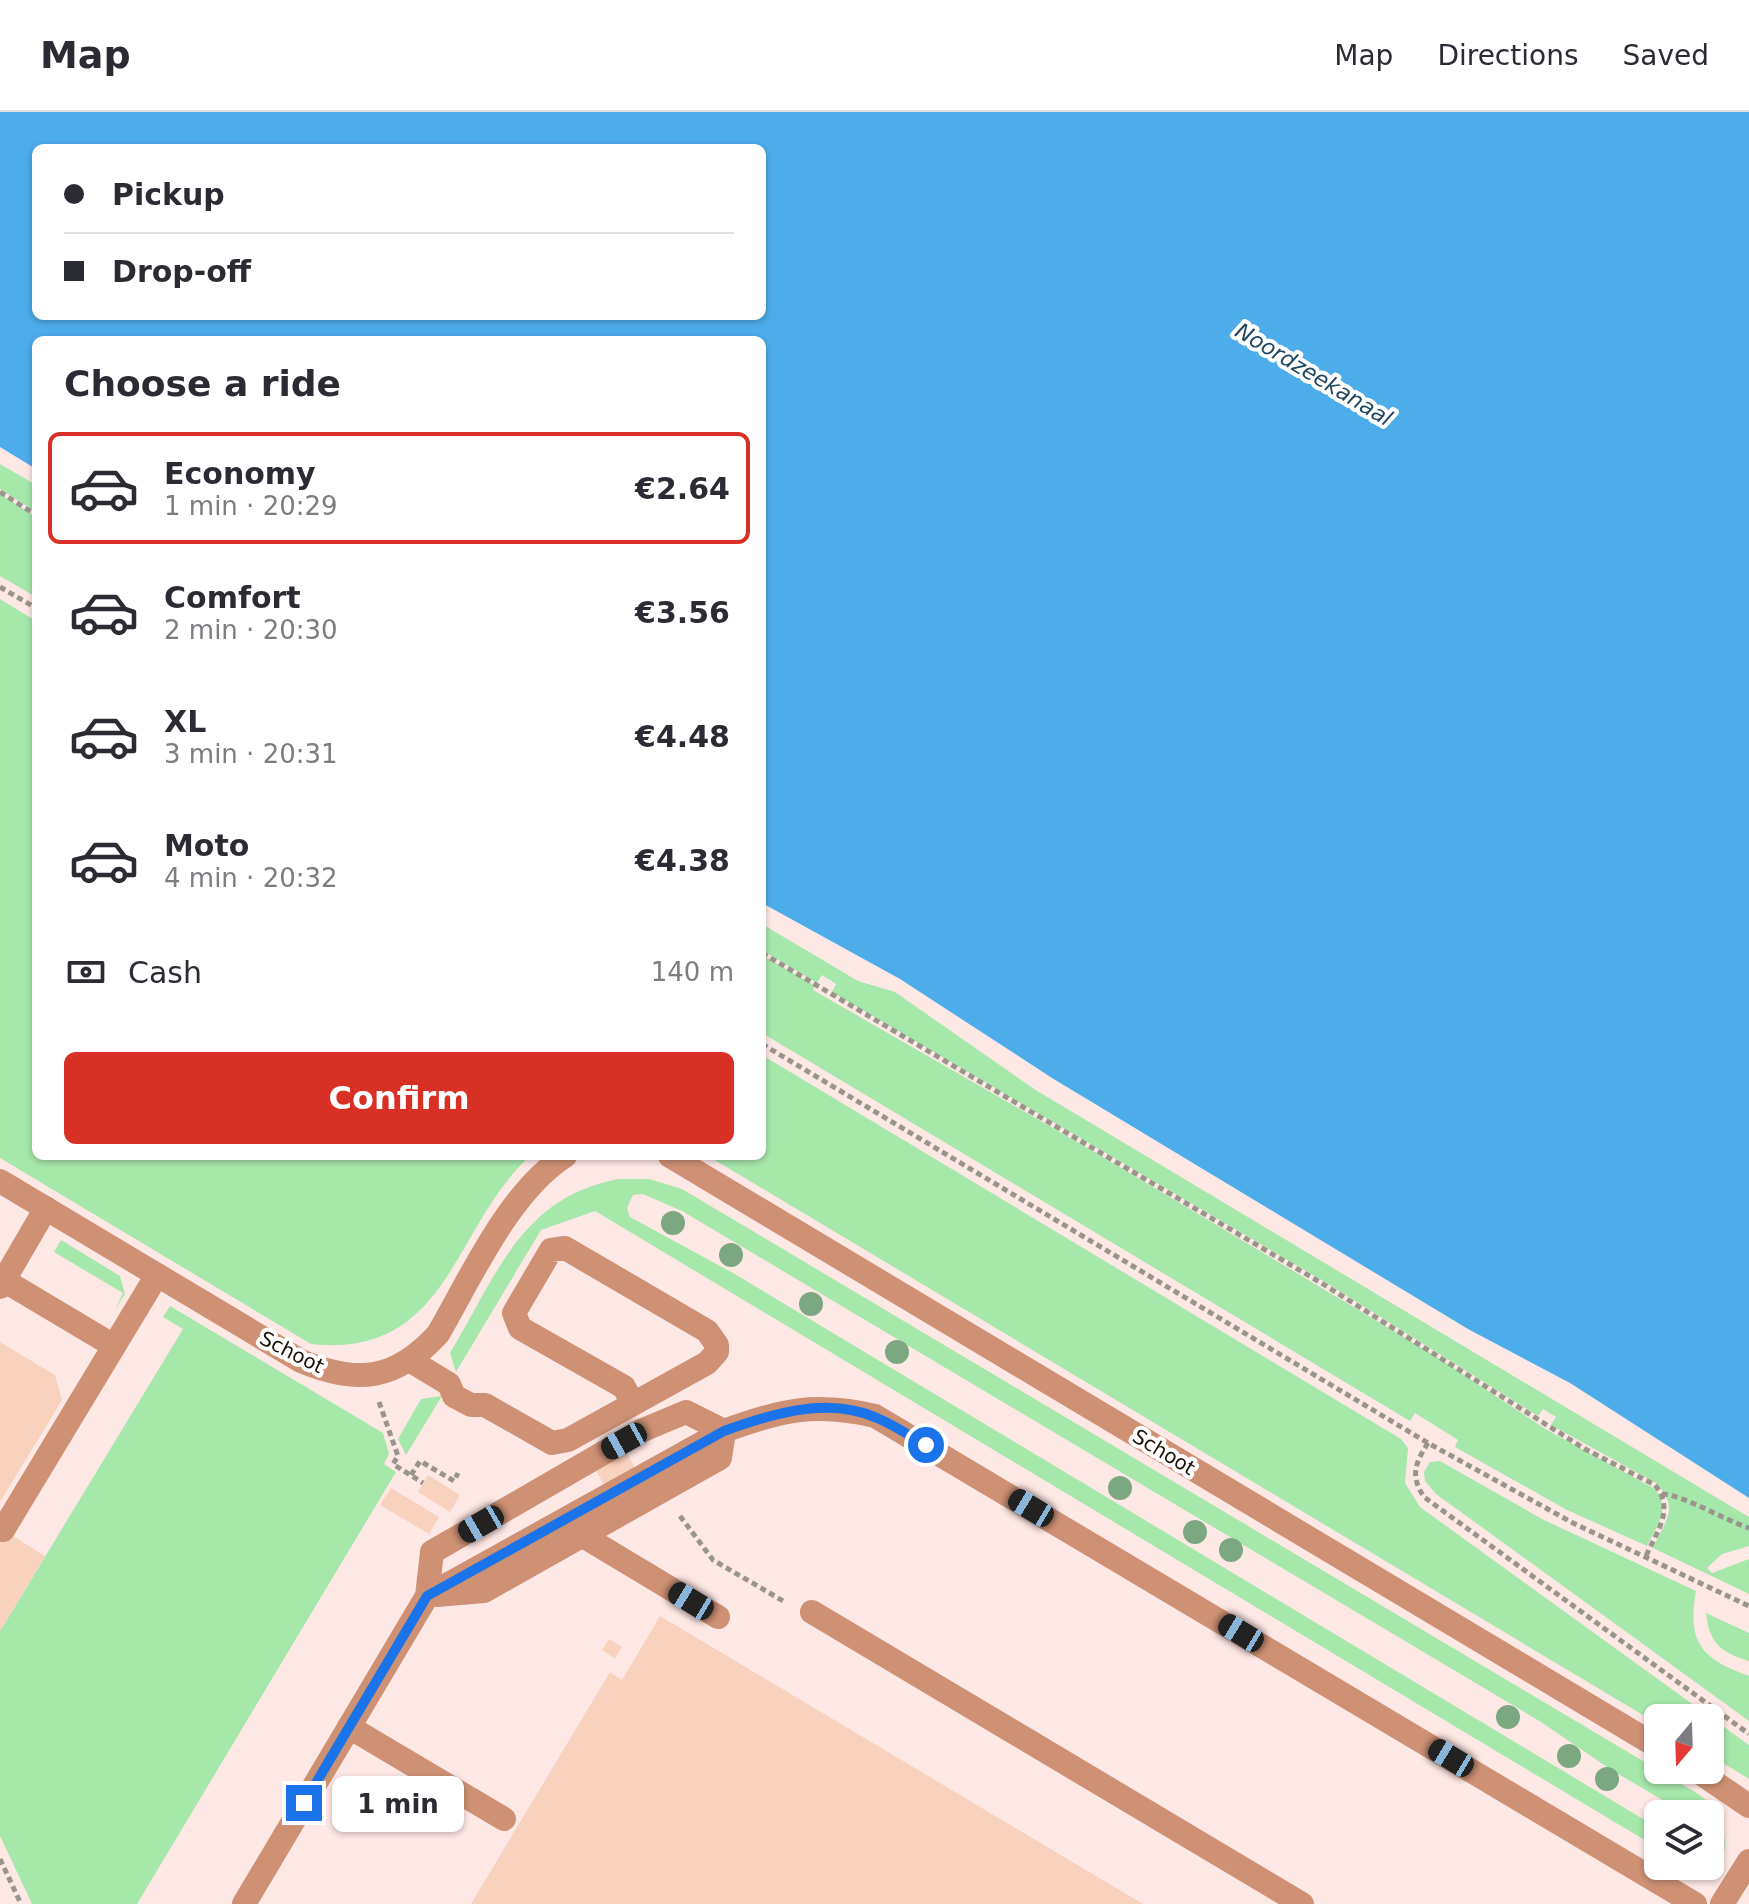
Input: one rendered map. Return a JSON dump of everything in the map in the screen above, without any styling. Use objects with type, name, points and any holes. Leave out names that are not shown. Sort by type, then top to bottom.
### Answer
[{"type":"street","name":"Schoot","points":[[0,1181],[301,1361],[342,1375],[370,1375],[399,1368],[411,1361],[438,1334],[516,1204],[541,1174],[560,1160]]},
{"type":"street","name":"Schoot","points":[[677,1160],[1644,1739]]},
{"type":"street","points":[[46,1208],[1,1282],[114,1346]]},
{"type":"street","points":[[411,1361],[449,1384],[462,1383],[479,1393],[485,1405],[542,1439],[560,1443],[633,1404],[713,1359],[717,1345],[714,1337],[558,1247],[547,1256],[514,1313],[514,1320],[520,1328],[624,1387],[633,1404]]},
{"type":"street","points":[[3,1530],[157,1275]]},
{"type":"street","points":[[427,1596],[724,1431],[772,1414],[825,1407],[875,1416],[1695,1904]]},
{"type":"street","points":[[244,1904],[427,1596],[432,1552],[643,1430],[686,1412],[724,1431]]},
{"type":"street","points":[[427,1596],[484,1591],[720,1458],[724,1431]]},
{"type":"street","points":[[560,1522],[718,1617]]},
{"type":"street","points":[[812,1612],[1302,1904]]},
{"type":"street","points":[[349,1727],[504,1819]]},
{"type":"street","points":[[1717,1784],[1749,1806]]},
{"type":"street","points":[[1722,1904],[1749,1861]]},
{"type":"path","points":[[0,492],[32,512]]},
{"type":"path","points":[[0,587],[32,606]]},
{"type":"path","points":[[766,955],[1323,1284],[1585,1449],[1655,1485],[1662,1494],[1666,1511],[1646,1556]]},
{"type":"path","points":[[766,1046],[1428,1443],[1573,1523],[1749,1606]]},
{"type":"path","points":[[370,1375],[398,1456],[393,1464],[423,1483]]},
{"type":"path","points":[[1428,1443],[1414,1474],[1415,1484],[1424,1497],[1749,1734]]},
{"type":"path","points":[[411,1475],[420,1461],[454,1481],[458,1473]]},
{"type":"path","points":[[663,1490],[713,1560],[810,1617],[812,1612]]},
{"type":"path","points":[[1662,1494],[1675,1495],[1715,1517],[1749,1528]]},
{"type":"path","points":[[0,1859],[21,1904]]},
{"type":"shaded area","points":[[0,447],[32,467],[32,1160],[766,1160],[766,905],[900,979],[1052,1078],[1468,1329],[1570,1383],[1749,1498],[1749,1904],[0,1904]]},
{"type":"green space","points":[[0,464],[32,483],[32,509],[0,489]]},
{"type":"green space","points":[[0,494],[32,514],[32,595],[0,576]]},
{"type":"green space","points":[[0,599],[32,619],[32,1160],[526,1160],[504,1185],[443,1282],[420,1310],[392,1331],[357,1343],[311,1344],[0,1158]]},
{"type":"green space","points":[[766,926],[858,981],[895,992],[1034,1089],[1749,1517],[1749,1546],[1722,1554],[1707,1568],[1712,1573],[1749,1559],[1749,1594],[1653,1548],[1668,1514],[1669,1507],[1663,1492],[1656,1483],[1551,1425],[1556,1417],[1543,1409],[1538,1416],[1325,1282],[832,992],[836,984],[822,975],[817,983],[766,952]]},
{"type":"green space","points":[[766,957],[815,986],[813,990],[1098,1154],[1432,1354],[1547,1430],[1655,1489],[1662,1504],[1658,1524],[1647,1546],[1567,1510],[1455,1447],[1458,1440],[1415,1413],[1410,1421],[766,1035]]},
{"type":"green space","points":[[766,1057],[1401,1439],[1408,1448],[1405,1483],[1420,1507],[1692,1704],[1644,1704],[1644,1716],[715,1160],[766,1160]]},
{"type":"green space","points":[[619,1179],[649,1179],[682,1189],[1644,1762],[1644,1784],[1682,1784],[1706,1800],[1662,1800],[1541,1722],[682,1211],[643,1194],[633,1195],[627,1208],[630,1217],[733,1273],[1644,1820],[1644,1840],[595,1211],[541,1230],[456,1372],[450,1353],[498,1268],[535,1221],[558,1203],[586,1188]]},
{"type":"green space","points":[[61,1240],[120,1276],[125,1294],[115,1310],[123,1293],[54,1252]]},
{"type":"green space","points":[[170,1306],[383,1433],[389,1454],[384,1464],[396,1472],[137,1904],[32,1904],[0,1836],[0,1631],[183,1329],[163,1317]]},
{"type":"green space","points":[[442,1396],[406,1455],[398,1439],[421,1399]]},
{"type":"green space","points":[[1440,1461],[1544,1520],[1696,1591],[1694,1623],[1701,1646],[1719,1663],[1749,1676],[1749,1721],[1436,1494],[1425,1481],[1424,1472],[1430,1462]]},
{"type":"green space","points":[[1706,1613],[1749,1633],[1749,1661],[1718,1645],[1710,1632]]},
{"type":"green space","points":[[1724,1727],[1749,1745],[1749,1779],[1724,1764]]},
{"type":"water","name":"Noordzeekanaal","points":[[0,112],[1749,112],[1749,1498],[1570,1383],[1468,1329],[1052,1078],[900,979],[766,905],[766,336],[32,336],[32,467],[0,447]]},
{"type":"building","points":[[0,1342],[55,1375],[62,1400],[0,1502]]},
{"type":"building","points":[[627,1453],[635,1468],[604,1485],[596,1470]]},
{"type":"building","points":[[428,1475],[460,1495],[450,1512],[418,1492]]},
{"type":"building","points":[[391,1488],[439,1517],[429,1534],[380,1505]]},
{"type":"building","points":[[0,1528],[45,1556],[0,1631]]},
{"type":"building","points":[[660,1616],[1143,1904],[471,1904],[610,1672],[622,1680]]},
{"type":"building","points":[[609,1639],[622,1647],[615,1659],[602,1650]]},
{"type":"route","points":[[304,1803],[427,1596],[724,1431],[772,1414],[825,1407],[851,1411],[875,1416],[926,1445]]}]
